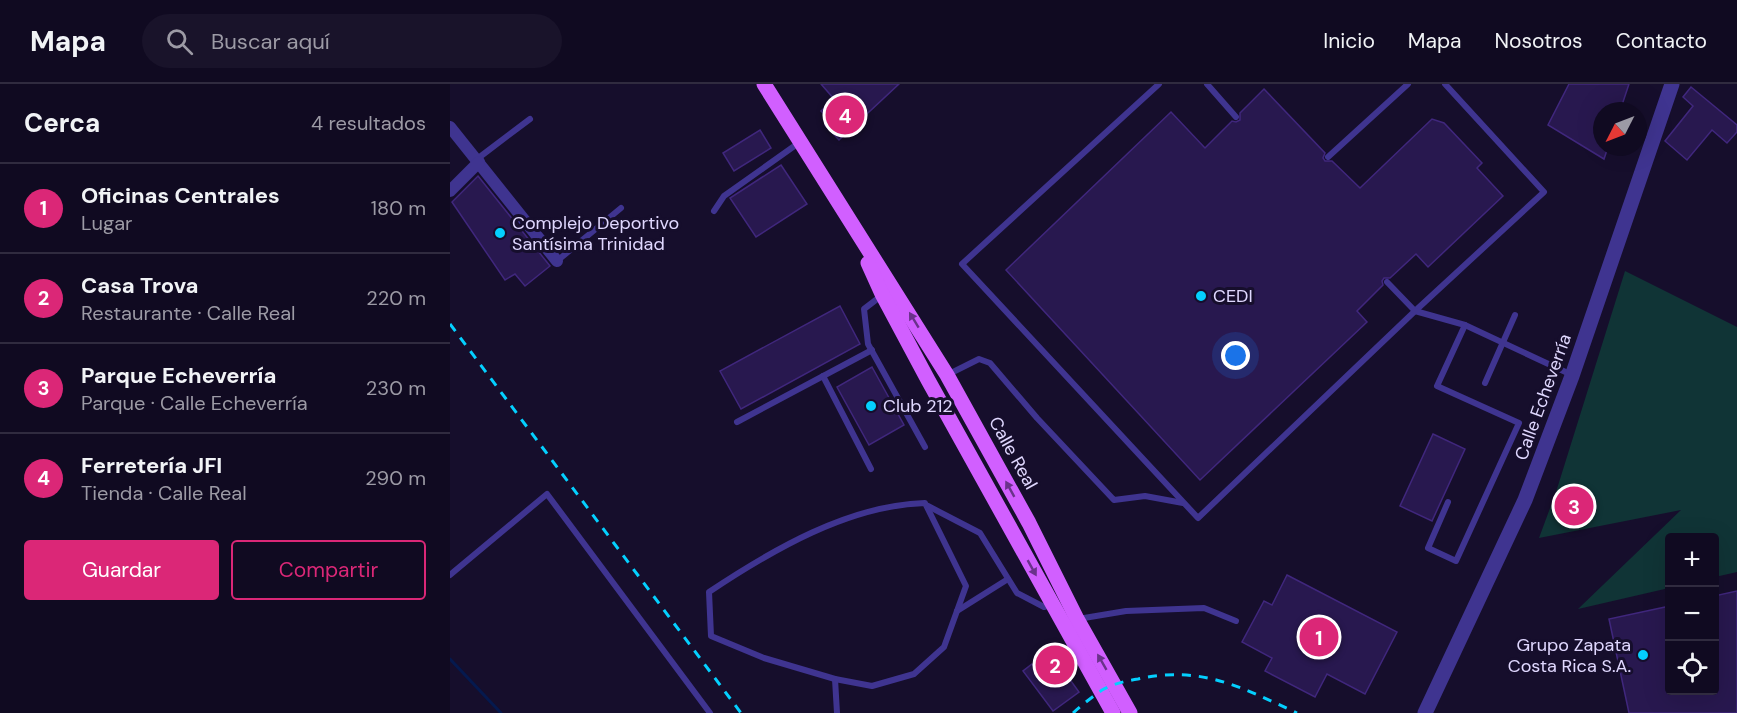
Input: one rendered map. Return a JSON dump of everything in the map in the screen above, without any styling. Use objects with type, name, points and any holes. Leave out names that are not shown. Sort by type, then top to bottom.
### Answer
[{"type":"main road","name":"Calle Real","points":[[764,84],[947,375],[1029,523],[1077,619],[1130,713]]},
{"type":"main road","name":"Calle Real","points":[[848,220],[882,294],[1113,713]]},
{"type":"main road","points":[[908,342],[936,369],[947,375],[950,420]]},
{"type":"street","name":"Calle Echeverría","points":[[1425,713],[1525,500],[1572,376],[1672,84]]},
{"type":"street","points":[[450,127],[557,261]]},
{"type":"street","points":[[450,191],[479,162]]},
{"type":"lane","points":[[1159,84],[962,264],[1198,518],[1415,311],[1544,192],[1445,84]]},
{"type":"lane","points":[[1207,84],[1236,117]]},
{"type":"lane","points":[[1328,157],[1408,84]]},
{"type":"lane","points":[[479,162],[481,156],[530,119]]},
{"type":"lane","points":[[714,212],[724,196],[800,141]]},
{"type":"lane","points":[[557,261],[621,208]]},
{"type":"lane","points":[[1387,282],[1415,311],[1465,325],[1572,376]]},
{"type":"lane","points":[[882,294],[864,309],[868,344],[925,447]]},
{"type":"lane","points":[[1485,383],[1515,315]]},
{"type":"lane","points":[[1448,502],[1428,548],[1456,561],[1519,423],[1437,386],[1465,325]]},
{"type":"lane","points":[[737,422],[872,350]]},
{"type":"lane","points":[[947,375],[979,359],[990,363],[1037,418],[1114,500],[1145,496],[1184,503]]},
{"type":"lane","points":[[823,376],[871,469]]},
{"type":"lane","points":[[450,575],[547,494],[710,713]]},
{"type":"lane","points":[[928,505],[966,586],[945,647],[914,674],[872,686],[835,679],[764,658],[711,636],[710,592],[750,565],[824,527],[899,504],[925,503],[980,533],[1017,593],[1044,607],[1052,604]]},
{"type":"lane","points":[[957,611],[1008,579]]},
{"type":"lane","points":[[1077,619],[1126,611],[1204,608],[1236,621]]},
{"type":"lane","points":[[835,679],[837,713]]},
{"type":"green space","points":[[1625,271],[1737,327],[1737,572],[1719,576],[1719,533],[1665,533],[1665,589],[1578,609],[1681,510],[1539,538],[1556,492]]},
{"type":"building","points":[[821,84],[899,84],[839,140],[825,125],[830,120],[821,111],[834,99]]},
{"type":"building","points":[[1569,84],[1629,84],[1623,102],[1593,102],[1593,152],[1548,125]]},
{"type":"building","points":[[1691,87],[1737,125],[1737,132],[1727,143],[1712,130],[1687,160],[1665,141],[1693,106],[1683,97]]},
{"type":"building","name":"CEDI","points":[[1264,89],[1325,153],[1323,158],[1325,161],[1332,161],[1360,188],[1432,119],[1444,123],[1482,163],[1477,168],[1503,196],[1428,267],[1416,254],[1390,278],[1384,278],[1383,285],[1357,311],[1367,322],[1200,480],[1006,270],[1171,112],[1205,148],[1232,121],[1240,120],[1240,113]]},
{"type":"building","points":[[760,130],[771,148],[734,171],[723,153]]},
{"type":"building","points":[[781,165],[807,204],[756,237],[730,198]]},
{"type":"building","name":"Complejo Deportivo Santísima Trinidad","points":[[478,176],[550,266],[525,286],[515,274],[505,280],[452,202]]},
{"type":"building","points":[[840,306],[860,344],[741,409],[720,371]]},
{"type":"building","name":"Club 212","points":[[872,367],[904,425],[869,445],[837,387]]},
{"type":"building","points":[[1433,434],[1465,449],[1432,521],[1400,506]]},
{"type":"building","points":[[1287,575],[1397,632],[1365,694],[1327,674],[1315,697],[1265,671],[1272,658],[1242,642],[1264,601],[1272,605]]},
{"type":"building","name":"Grupo Zapata Costa Rica S.A.","points":[[1737,591],[1737,713],[1629,713],[1609,619],[1665,607],[1665,695],[1719,695],[1719,595]]},
{"type":"building","points":[[1053,656],[1079,692],[1053,711],[1023,671],[1032,664],[1036,668]]},
{"type":"waterway","points":[[450,659],[501,713]]},
{"type":"railway","points":[[450,324],[741,713]]},
{"type":"railway","points":[[1073,713],[1102,690],[1115,684],[1161,675],[1182,675],[1220,681],[1297,713]]},
{"type":"place","name":"Ferretería JFI","points":[[845,115]]},
{"type":"place","name":"Complejo Deportivo Santísima Trinidad","points":[[500,233]]},
{"type":"place","name":"CEDI","points":[[1201,296]]},
{"type":"place","name":"Club 212","points":[[871,406]]},
{"type":"place","name":"Parque Echeverría","points":[[1574,506]]},
{"type":"place","name":"Oficinas Centrales","points":[[1319,637]]},
{"type":"place","name":"Grupo Zapata Costa Rica S.A.","points":[[1643,655]]},
{"type":"place","name":"Casa Trova","points":[[1055,665]]}]
